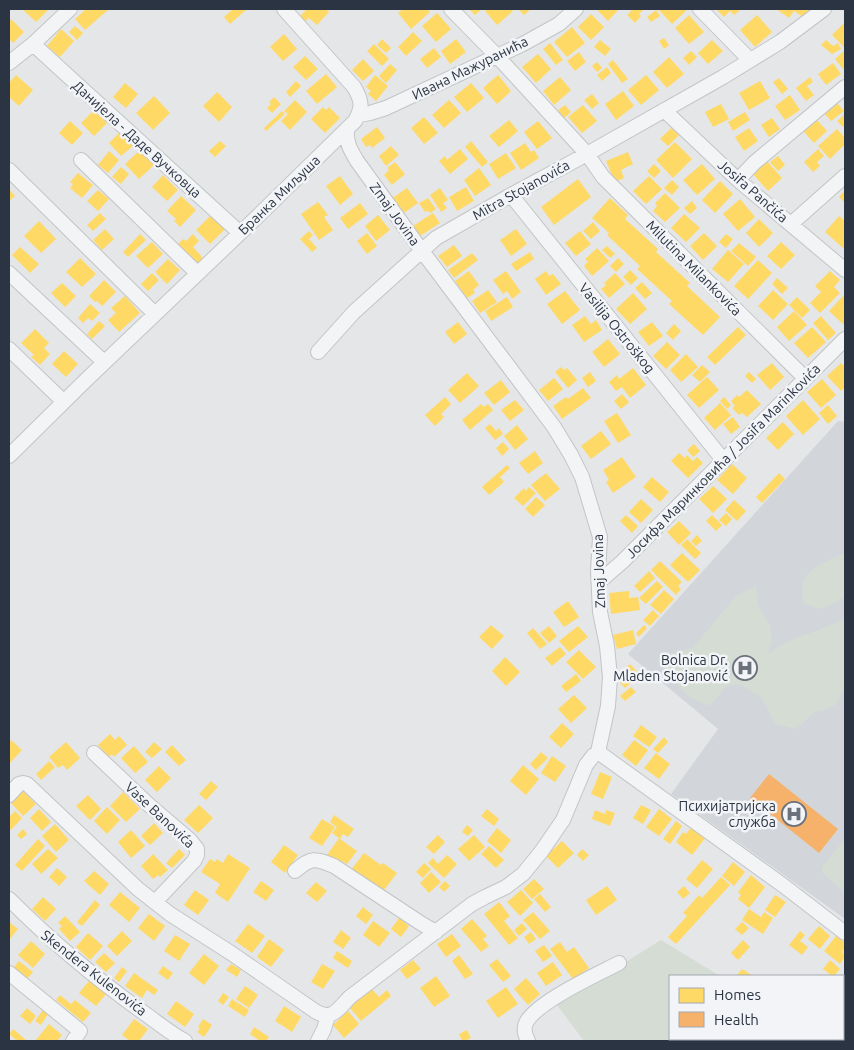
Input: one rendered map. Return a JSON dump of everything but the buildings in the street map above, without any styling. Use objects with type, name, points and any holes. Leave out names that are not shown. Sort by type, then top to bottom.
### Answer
[{"type":"street","points":[[9,63],[33,44],[70,9]]},
{"type":"street","points":[[284,9],[354,87],[360,98],[359,114]]},
{"type":"street","name":"Milutina Milankovića","points":[[451,9],[587,154],[604,177],[805,378]]},
{"type":"street","name":"Ивана Мажуранића","points":[[359,114],[386,108],[523,44],[558,24],[576,9]]},
{"type":"street","points":[[700,9],[750,60]]},
{"type":"street","name":"Mitra Stojanovića","points":[[318,352],[354,312],[436,238],[750,60],[780,42],[824,9]]},
{"type":"street","name":"Данијела - Даде Вучковца","points":[[33,44],[240,233]]},
{"type":"street","points":[[738,180],[754,163],[845,87]]},
{"type":"street","name":"Josifa Pančića","points":[[664,110],[738,180],[845,270]]},
{"type":"street","name":"Бранка Миљуша","points":[[9,456],[104,362],[347,129],[359,114]]},
{"type":"street","name":"Zmaj Jovina","points":[[347,129],[346,138],[349,148],[422,251],[554,427],[571,454],[582,477],[600,538],[600,612],[607,646],[610,677],[608,706],[598,752]]},
{"type":"street","points":[[81,160],[197,273]]},
{"type":"street","points":[[9,170],[155,314]]},
{"type":"street","points":[[791,224],[845,176]]},
{"type":"street","name":"Vasilija Ostroškog","points":[[511,195],[724,461]]},
{"type":"street","points":[[9,273],[104,362]]},
{"type":"street","name":"Јосифа Маринковића / Josifa Marinkovića","points":[[599,582],[622,562],[845,339]]},
{"type":"street","points":[[9,348],[64,402]]},
{"type":"street","points":[[9,795],[19,784],[27,784],[138,889],[170,914],[315,1012],[328,1016],[472,904],[506,887],[523,874],[563,820],[586,765],[598,752],[776,880],[845,933]]},
{"type":"street","name":"Vase Banovića","points":[[94,753],[198,849],[194,861],[155,902]]},
{"type":"street","points":[[295,871],[306,862],[319,860],[334,866],[436,932]]},
{"type":"street","name":"Skendera Kulenovića","points":[[9,899],[37,928],[78,963],[184,1041]]},
{"type":"street","points":[[528,1041],[524,1031],[525,1025],[539,1008],[619,963]]},
{"type":"street","points":[[9,973],[80,1031],[73,1041]]},
{"type":"street","points":[[318,1041],[328,1016]]},
{"type":"shaded area","name":"Bolnica Dr. Mladen Stojanović","points":[[838,421],[845,422],[845,919],[671,794],[718,729],[628,654]]},
{"type":"shaded area","points":[[845,554],[845,597],[822,609],[804,604],[802,593],[806,577],[816,567]]},
{"type":"shaded area","points":[[756,586],[758,605],[770,626],[772,640],[768,653],[791,640],[845,619],[845,685],[836,704],[822,711],[814,712],[796,729],[775,724],[762,698],[740,684],[726,686],[710,706],[690,698],[666,670],[669,654],[693,648],[735,597]]},
{"type":"shaded area","points":[[845,839],[845,893],[822,872],[822,867]]},
{"type":"shaded area","points":[[661,940],[718,975],[669,975],[669,1040],[827,1041],[584,1041],[557,1005]]},
{"type":"place","name":"Bolnica Dr. Mladen Stojanović","points":[[745,668]]},
{"type":"place","name":"Психијатријска служба","points":[[794,814]]}]
